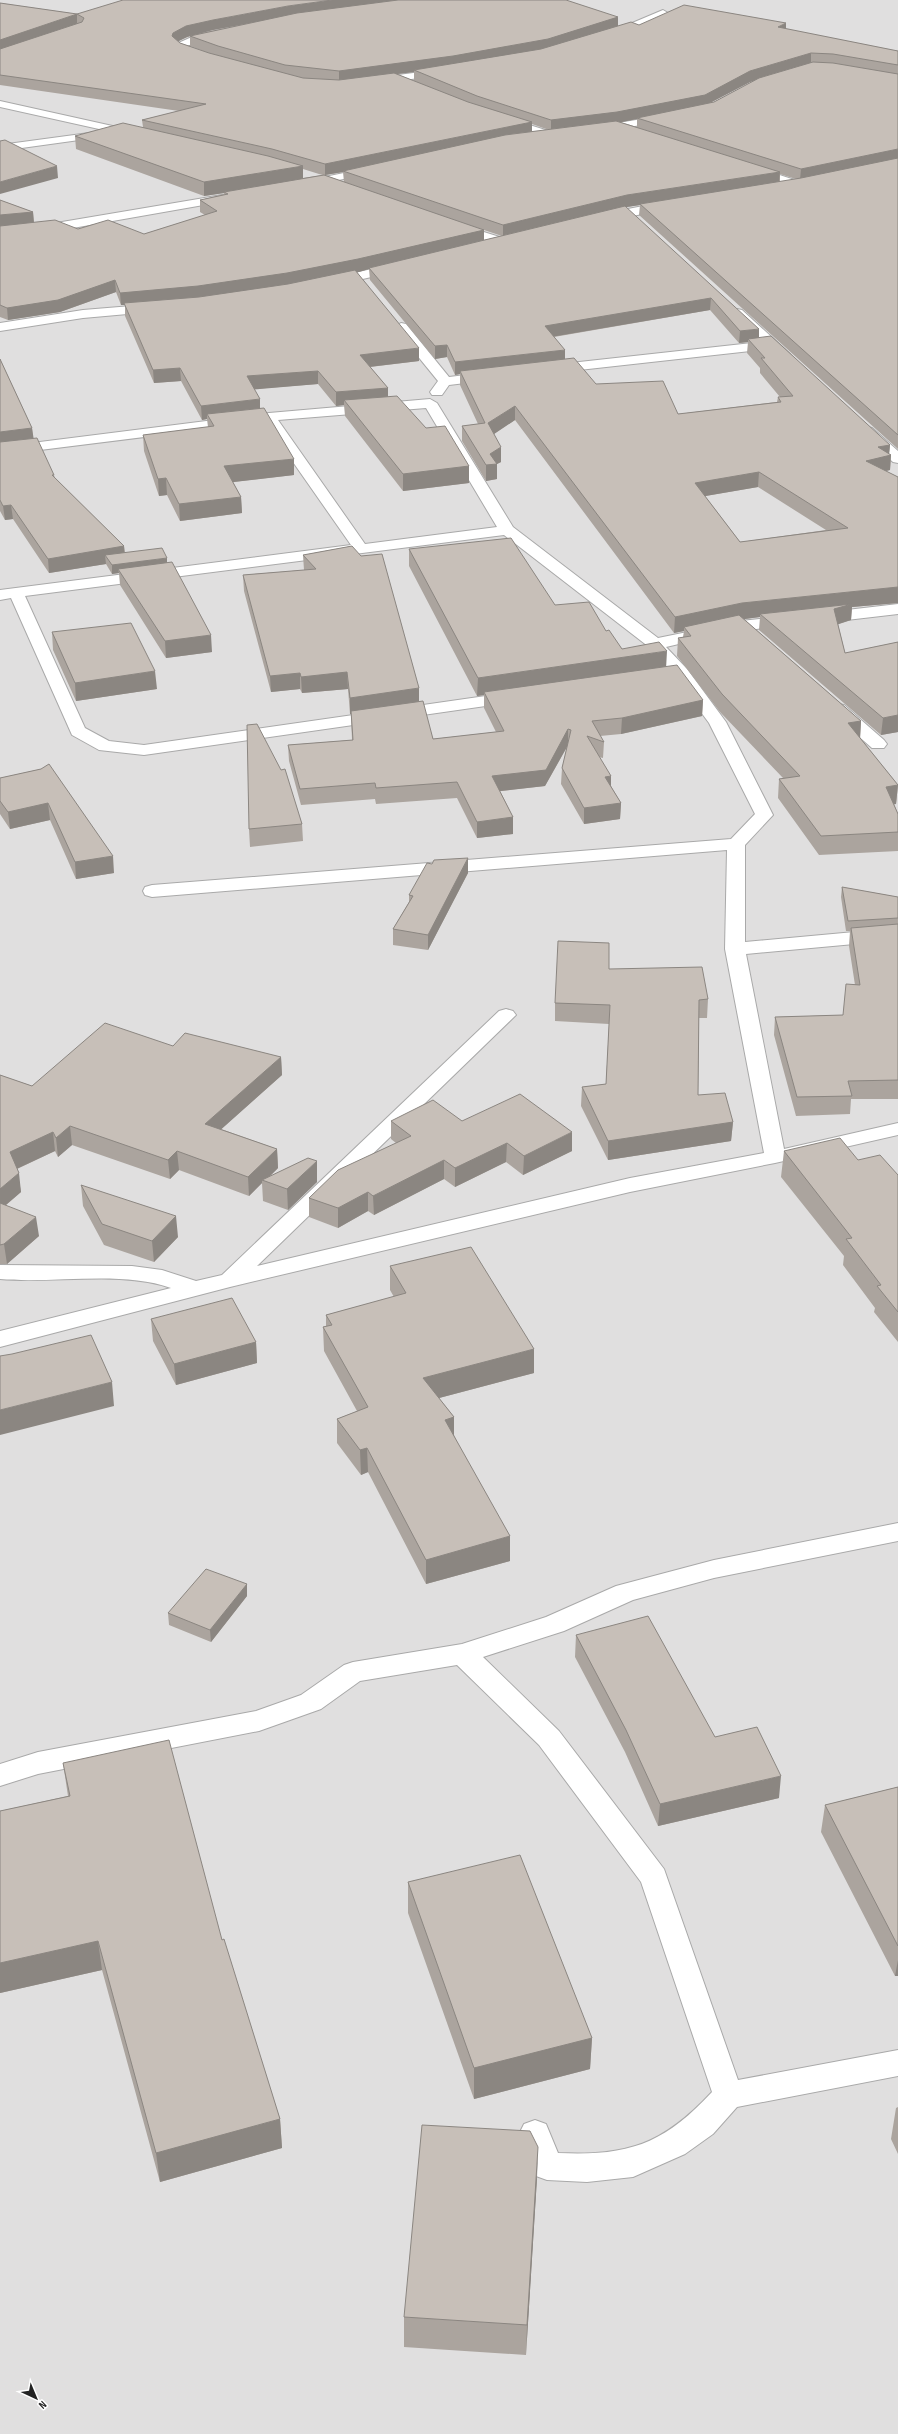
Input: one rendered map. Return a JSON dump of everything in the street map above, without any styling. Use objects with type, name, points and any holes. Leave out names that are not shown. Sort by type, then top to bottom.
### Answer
[{"type":"street","points":[[601,37],[629,29],[663,13]]},
{"type":"street","points":[[214,60],[185,50],[179,45],[198,38],[228,32]]},
{"type":"street","points":[[365,83],[453,71]]},
{"type":"street","points":[[395,78],[414,86]]},
{"type":"street","points":[[0,104],[145,136]]},
{"type":"street","points":[[492,116],[551,135]]},
{"type":"street","points":[[586,130],[617,127],[675,116]]},
{"type":"street","points":[[617,127],[639,134]]},
{"type":"street","points":[[0,148],[123,131]]},
{"type":"street","points":[[525,138],[564,133]]},
{"type":"street","points":[[742,166],[800,185]]},
{"type":"street","points":[[295,186],[325,181],[386,167]]},
{"type":"street","points":[[302,174],[347,189]]},
{"type":"street","points":[[769,190],[815,182]]},
{"type":"street","points":[[0,233],[50,228],[242,196]]},
{"type":"street","points":[[590,220],[682,203]]},
{"type":"street","points":[[627,212],[639,222]]},
{"type":"street","points":[[441,222],[502,242]]},
{"type":"street","points":[[479,247],[517,239]]},
{"type":"street","points":[[316,285],[359,277],[411,263]]},
{"type":"street","points":[[359,277],[369,289]]},
{"type":"street","points":[[725,303],[794,366]]},
{"type":"street","points":[[0,327],[83,314],[168,307]]},
{"type":"street","points":[[394,320],[445,381]]},
{"type":"street","points":[[538,371],[772,346]]},
{"type":"street","points":[[430,403],[445,381],[500,375]]},
{"type":"street","points":[[0,451],[269,417],[430,403]]},
{"type":"street","points":[[152,891],[736,844],[764,815],[717,722],[674,675],[655,644],[507,530],[430,403]]},
{"type":"street","points":[[269,417],[361,549]]},
{"type":"street","points":[[858,423],[898,459]]},
{"type":"street","points":[[507,530],[8,594],[78,731],[105,746],[144,750],[531,695]]},
{"type":"street","points":[[655,644],[741,626],[898,609]]},
{"type":"street","points":[[741,626],[759,642]]},
{"type":"street","points":[[825,698],[878,744]]},
{"type":"street","points":[[736,844],[735,949],[775,1157]]},
{"type":"street","points":[[735,949],[898,934]]},
{"type":"street","points":[[230,1280],[506,1016]]},
{"type":"street","points":[[0,1339],[230,1280],[630,1185],[775,1157],[898,1129]]},
{"type":"street","points":[[0,1272],[18,1274],[102,1272],[152,1275],[195,1289]]},
{"type":"street","points":[[0,1775],[38,1763],[153,1740],[209,1732],[259,1721],[310,1702],[353,1672],[463,1654],[555,1624],[624,1593],[714,1570],[898,1532]]},
{"type":"street","points":[[463,1654],[549,1738],[654,1877],[728,2095]]},
{"type":"street","points":[[535,2134],[547,2166],[587,2168],[633,2163],[679,2140],[702,2124],[728,2095],[898,2063]]},
{"type":"shaded area","points":[[0,0],[898,0],[898,2434],[0,2434]]},
{"type":"building","points":[[123,0],[332,0],[288,6],[186,26],[173,33],[172,36],[180,43],[209,53],[303,78],[339,80],[394,73],[468,102],[532,122],[325,164],[272,149],[142,120],[206,104],[0,75],[0,49],[82,22],[84,18],[77,14]]},
{"type":"building","points":[[398,0],[566,0],[618,17],[548,39],[453,56],[339,71],[285,65],[218,46],[190,36],[297,13]]},
{"type":"building","points":[[0,3],[77,14],[0,40]]},
{"type":"building","points":[[684,5],[786,23],[778,27],[898,51],[898,65],[833,54],[811,53],[750,71],[705,95],[617,112],[551,120],[477,96],[414,70],[541,49],[631,22],[639,25]]},
{"type":"building","points":[[813,62],[833,63],[898,74],[898,149],[801,169],[637,118],[714,102],[759,78]]},
{"type":"building","points":[[616,121],[780,172],[627,195],[503,225],[343,171],[505,135]]},
{"type":"building","points":[[123,123],[268,156],[303,166],[204,182],[75,136]]},
{"type":"building","points":[[5,140],[57,166],[0,182],[0,141]]},
{"type":"building","points":[[898,158],[898,435],[640,204],[801,178]]},
{"type":"building","points":[[324,175],[484,230],[358,259],[287,273],[198,286],[120,293],[115,280],[58,300],[7,308],[0,305],[0,226],[55,220],[78,229],[108,220],[144,234],[217,211],[200,200],[228,194],[224,192]]},
{"type":"building","points":[[0,200],[33,212],[0,215]]},
{"type":"building","points":[[625,206],[759,329],[740,331],[711,298],[545,326],[565,350],[455,362],[447,345],[435,346],[369,268]]},
{"type":"building","points":[[355,270],[419,348],[360,355],[388,388],[336,392],[318,371],[247,376],[260,399],[201,406],[180,368],[153,370],[124,303],[199,297],[288,284]]},
{"type":"building","points":[[771,336],[890,445],[878,447],[891,455],[866,461],[898,477],[898,587],[742,603],[675,617],[515,406],[488,423],[501,447],[490,454],[497,464],[486,465],[462,426],[485,423],[460,371],[574,358],[596,384],[663,381],[678,414],[781,402],[778,397],[793,396],[761,358],[765,358],[748,339]],"holes":[[[759,472],[848,528],[740,542],[695,483]]]},
{"type":"building","points":[[0,359],[32,428],[0,432]]},
{"type":"building","points":[[397,396],[426,428],[445,426],[469,466],[403,474],[344,400]]},
{"type":"building","points":[[264,408],[294,459],[224,466],[241,497],[179,504],[166,478],[158,479],[143,435],[214,426],[207,414]]},
{"type":"building","points":[[37,438],[54,475],[52,475],[124,546],[48,559],[11,505],[3,506],[0,500],[0,442]]},
{"type":"building","points":[[511,538],[555,605],[589,602],[606,631],[609,630],[622,649],[659,642],[667,651],[478,678],[409,549]]},
{"type":"building","points":[[352,546],[361,556],[382,554],[419,688],[350,698],[347,672],[301,677],[300,673],[270,676],[243,575],[316,569],[303,555]]},
{"type":"building","points":[[162,548],[167,558],[112,565],[105,555]]},
{"type":"building","points":[[172,562],[211,635],[165,641],[118,569]]},
{"type":"building","points":[[852,604],[834,609],[845,653],[898,642],[898,715],[883,718],[760,614]]},
{"type":"building","points":[[739,615],[861,721],[848,723],[898,785],[886,787],[898,814],[898,832],[821,836],[779,779],[800,776],[722,694],[678,638],[691,636],[684,627]]},
{"type":"building","points":[[131,623],[155,671],[75,683],[52,632]]},
{"type":"building","points":[[677,665],[703,700],[622,718],[592,721],[604,742],[587,736],[611,776],[605,777],[621,803],[584,808],[562,768],[571,730],[568,729],[546,770],[492,776],[513,817],[477,822],[457,782],[376,788],[375,783],[300,789],[288,745],[353,740],[351,711],[423,701],[433,739],[504,731],[484,692]]},
{"type":"building","points":[[257,724],[281,770],[285,769],[302,824],[249,829],[247,725]]},
{"type":"building","points":[[49,764],[113,856],[75,862],[48,803],[8,812],[0,801],[0,778],[41,769]]},
{"type":"building","points":[[468,858],[428,935],[393,929],[413,896],[409,895],[427,863],[432,864],[434,860]]},
{"type":"building","points":[[842,887],[898,897],[898,918],[848,921]]},
{"type":"building","points":[[898,924],[898,1080],[848,1081],[852,1096],[797,1097],[775,1017],[843,1015],[846,984],[860,985],[851,928]]},
{"type":"building","points":[[558,941],[609,943],[609,969],[702,967],[708,999],[699,1000],[698,1095],[725,1093],[733,1122],[608,1141],[582,1087],[606,1084],[610,1005],[555,1003]]},
{"type":"building","points":[[105,1023],[173,1046],[185,1033],[281,1057],[205,1124],[277,1149],[248,1177],[177,1151],[168,1160],[70,1126],[56,1138],[53,1132],[10,1152],[19,1173],[0,1189],[0,1075],[32,1086]]},
{"type":"building","points":[[520,1094],[572,1132],[524,1156],[507,1143],[455,1168],[444,1160],[373,1196],[368,1192],[338,1208],[309,1198],[338,1170],[411,1136],[391,1121],[433,1100],[462,1121]]},
{"type":"building","points":[[840,1138],[858,1160],[880,1155],[898,1175],[898,1312],[877,1286],[881,1285],[846,1239],[852,1238],[784,1151]]},
{"type":"building","points":[[308,1158],[317,1161],[287,1189],[262,1180]]},
{"type":"building","points":[[81,1185],[176,1216],[152,1241],[102,1224]]},
{"type":"building","points":[[0,1203],[36,1217],[4,1244],[0,1245]]},
{"type":"building","points":[[471,1247],[534,1349],[423,1378],[454,1417],[445,1420],[510,1536],[426,1560],[367,1448],[360,1450],[337,1419],[368,1407],[323,1327],[332,1325],[326,1315],[406,1293],[390,1266]]},
{"type":"building","points":[[232,1298],[256,1342],[174,1364],[151,1319]]},
{"type":"building","points":[[91,1335],[112,1382],[0,1410],[0,1356]]},
{"type":"building","points":[[206,1569],[247,1584],[210,1630],[168,1613]]},
{"type":"building","points":[[648,1616],[715,1737],[757,1727],[781,1776],[660,1804],[626,1730],[576,1635]]},
{"type":"building","points":[[169,1740],[222,1940],[224,1939],[280,2119],[156,2153],[98,1941],[0,1963],[0,1811],[70,1796],[63,1763]]},
{"type":"building","points":[[898,1787],[898,1946],[825,1805]]},
{"type":"building","points":[[520,1855],[592,2038],[474,2068],[408,1882]]},
{"type":"building","points":[[422,2125],[530,2131],[538,2147],[527,2325],[404,2317]]}]
